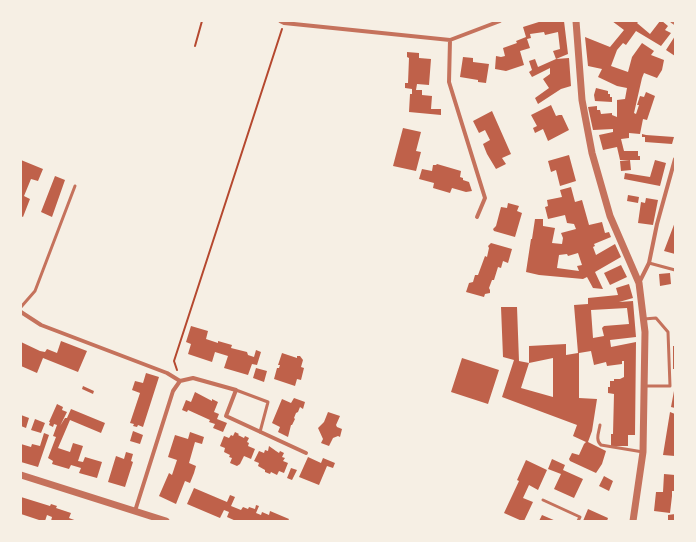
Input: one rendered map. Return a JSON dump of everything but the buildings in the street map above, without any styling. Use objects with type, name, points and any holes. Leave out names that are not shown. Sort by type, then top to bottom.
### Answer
[{"type":"street","points":[[282,22],[450,40],[500,21]]},
{"type":"street","points":[[576,21],[582,100],[592,153],[610,216],[639,283],[644,319],[643,452],[634,521]]},
{"type":"street","points":[[450,40],[449,82],[485,198],[476,217]]},
{"type":"street","points":[[639,283],[650,263],[657,224],[675,159]]},
{"type":"street","points":[[21,312],[41,325],[167,373],[180,380],[193,378],[236,390],[226,416],[306,453]]},
{"type":"street","points":[[135,511],[173,391],[180,380]]},
{"type":"street","points":[[21,475],[166,521]]},
{"type":"lane","points":[[21,307],[35,291],[75,186]]},
{"type":"lane","points":[[650,263],[675,270]]},
{"type":"lane","points":[[644,319],[656,318],[668,332],[670,386],[644,386]]},
{"type":"lane","points":[[236,390],[268,402],[260,432]]},
{"type":"lane","points":[[600,425],[598,441],[601,445],[643,452]]},
{"type":"lane","points":[[543,500],[580,517],[578,521]]},
{"type":"path","points":[[195,46],[202,21]]},
{"type":"path","points":[[180,380],[174,361],[282,22]]}]
